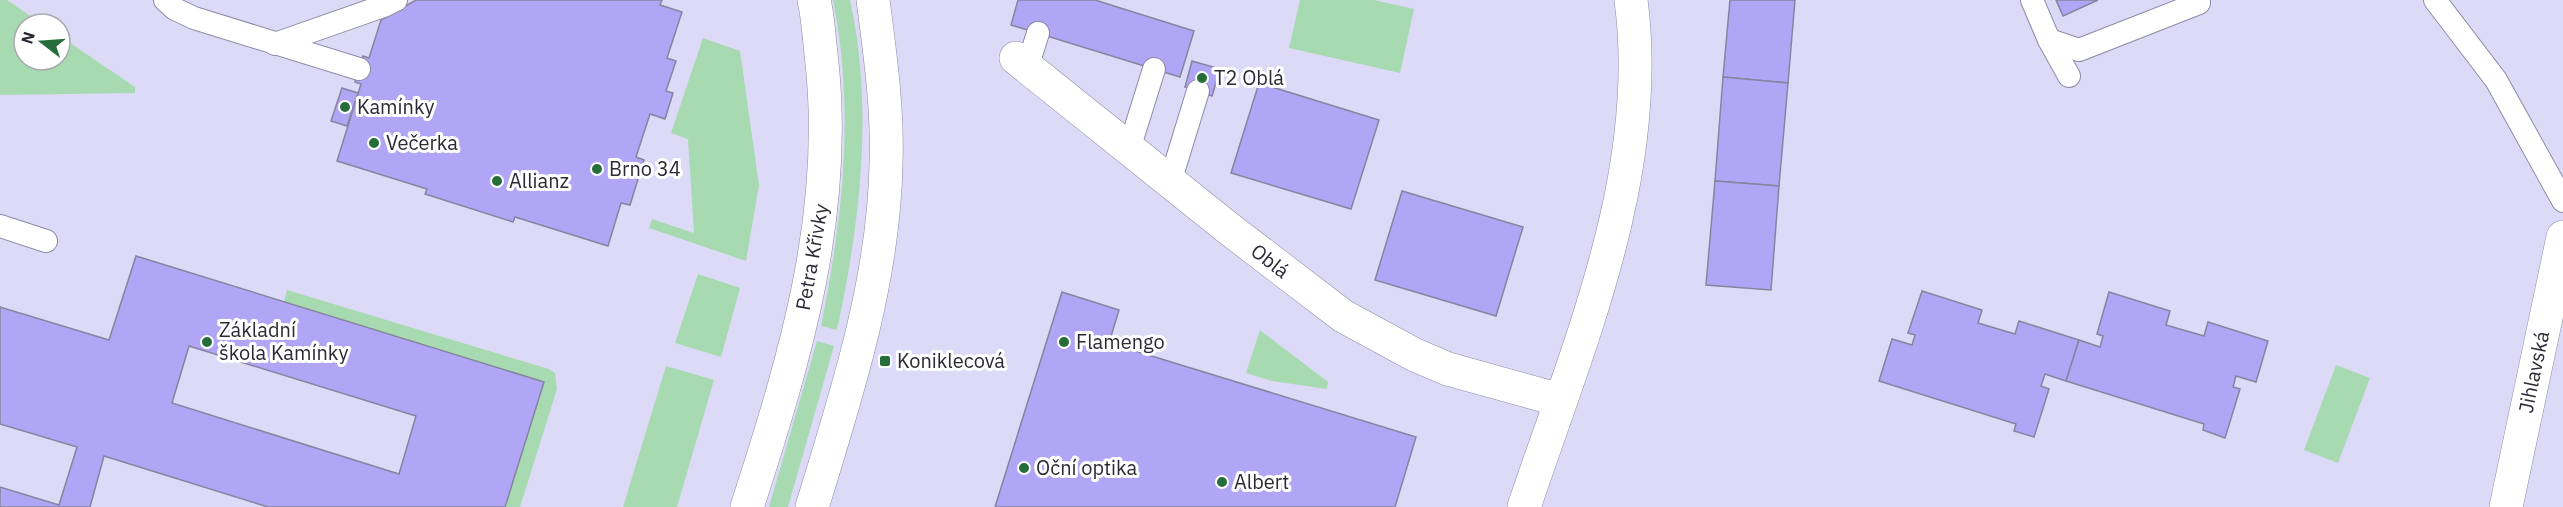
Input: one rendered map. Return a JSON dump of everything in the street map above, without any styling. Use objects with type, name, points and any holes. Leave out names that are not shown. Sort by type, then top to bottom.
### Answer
[{"type":"street","name":"Petra Křivky","points":[[747,507],[779,403],[819,241],[827,163],[824,78],[814,0]]},
{"type":"street","points":[[812,507],[856,354],[871,288],[881,228],[886,164],[884,82],[873,0]]},
{"type":"street","points":[[1524,507],[1615,224],[1628,162],[1635,97],[1634,25],[1631,0]]},
{"type":"street","name":"Oblá","points":[[1026,47],[1129,149],[1311,293],[1373,334],[1448,369],[1560,400]]},
{"type":"street","name":"Jihlavská","points":[[2506,507],[2563,237]]},
{"type":"lane","points":[[165,0],[175,9],[194,18],[359,69]]},
{"type":"lane","points":[[275,44],[386,6],[396,0]]},
{"type":"lane","points":[[2031,0],[2069,76]]},
{"type":"lane","points":[[2435,0],[2496,80],[2563,201]]},
{"type":"lane","points":[[2049,40],[2079,50],[2199,3]]},
{"type":"lane","points":[[1129,149],[1154,69]]},
{"type":"lane","points":[[1170,182],[1198,91]]},
{"type":"lane","points":[[0,226],[46,241]]},
{"type":"green space","points":[[0,0],[7,0],[24,12],[12,12],[12,72],[72,72],[72,44],[135,87],[135,93],[0,95]]},
{"type":"green space","points":[[833,0],[850,0],[861,82],[862,124],[858,207],[837,330],[821,326],[835,245],[844,163],[844,82]]},
{"type":"green space","points":[[1300,0],[1374,0],[1414,9],[1400,73],[1289,48]]},
{"type":"green space","points":[[703,38],[740,51],[759,185],[746,261],[649,228],[652,219],[694,233],[688,139],[671,133]]},
{"type":"green space","points":[[698,274],[740,288],[721,357],[675,343]]},
{"type":"green space","points":[[287,290],[549,369],[555,373],[557,389],[520,507],[505,507],[543,382],[284,302]]},
{"type":"green space","points":[[1260,330],[1328,382],[1327,389],[1272,381],[1246,373]]},
{"type":"green space","points":[[817,341],[834,346],[788,507],[769,507]]},
{"type":"green space","points":[[2336,365],[2370,378],[2338,463],[2304,450]]},
{"type":"green space","points":[[666,366],[714,380],[677,507],[623,507]]},
{"type":"building","points":[[416,0],[662,0],[660,5],[682,12],[667,58],[676,61],[666,91],[673,93],[665,119],[650,114],[636,157],[644,160],[630,205],[621,203],[608,246],[515,217],[513,222],[425,194],[427,189],[337,161],[361,84],[355,82],[363,56],[369,58],[381,20]]},
{"type":"building","points":[[1018,0],[1095,0],[1194,31],[1180,77],[1011,25]]},
{"type":"building","points":[[1730,0],[1795,0],[1788,83],[1723,77]]},
{"type":"building","points":[[2056,0],[2098,0],[2063,16]]},
{"type":"building","name":"T2 Oblá","points":[[1192,61],[1220,69],[1212,96],[1185,87]]},
{"type":"building","points":[[1723,77],[1788,83],[1779,186],[1715,181]]},
{"type":"building","points":[[1259,83],[1379,120],[1351,209],[1231,173]]},
{"type":"building","name":"Kamínky","points":[[342,88],[358,93],[347,126],[331,121]]},
{"type":"building","points":[[1715,181],[1779,186],[1771,290],[1706,285]]},
{"type":"building","points":[[1402,191],[1523,227],[1496,316],[1375,280]]},
{"type":"building","name":"Základní škola Kamínky","points":[[136,256],[544,382],[505,507],[268,507],[104,456],[90,507],[0,507],[0,487],[59,505],[77,447],[0,424],[0,307],[109,340]],"holes":[[[189,346],[416,416],[399,474],[172,403]]]},
{"type":"building","points":[[1922,291],[1982,310],[1978,323],[2015,334],[2019,321],[2079,340],[2066,381],[2045,374],[2041,386],[2049,389],[2034,437],[2014,431],[2016,424],[1879,381],[1892,339],[1912,345],[1915,335],[1908,333]]},
{"type":"building","points":[[1062,292],[1119,310],[1109,343],[1416,437],[1395,507],[995,507]]},
{"type":"building","points":[[2109,292],[2170,311],[2166,325],[2204,336],[2208,322],[2268,341],[2256,382],[2236,376],[2233,387],[2240,389],[2225,438],[2203,430],[2204,424],[2066,381],[2079,340],[2100,347],[2103,336],[2097,334]]},
{"type":"place","name":"T2 Oblá","points":[[1202,78]]},
{"type":"place","name":"Kamínky","points":[[345,107]]},
{"type":"place","name":"Večerka","points":[[374,143]]},
{"type":"place","name":"Brno 34","points":[[597,169]]},
{"type":"place","name":"Allianz","points":[[497,181]]},
{"type":"place","name":"Základní škola Kamínky","points":[[207,342]]},
{"type":"place","name":"Flamengo","points":[[1064,342]]},
{"type":"place","name":"Koniklecová","points":[[885,361]]},
{"type":"place","name":"Oční optika","points":[[1024,468]]},
{"type":"place","name":"Albert","points":[[1222,482]]}]
